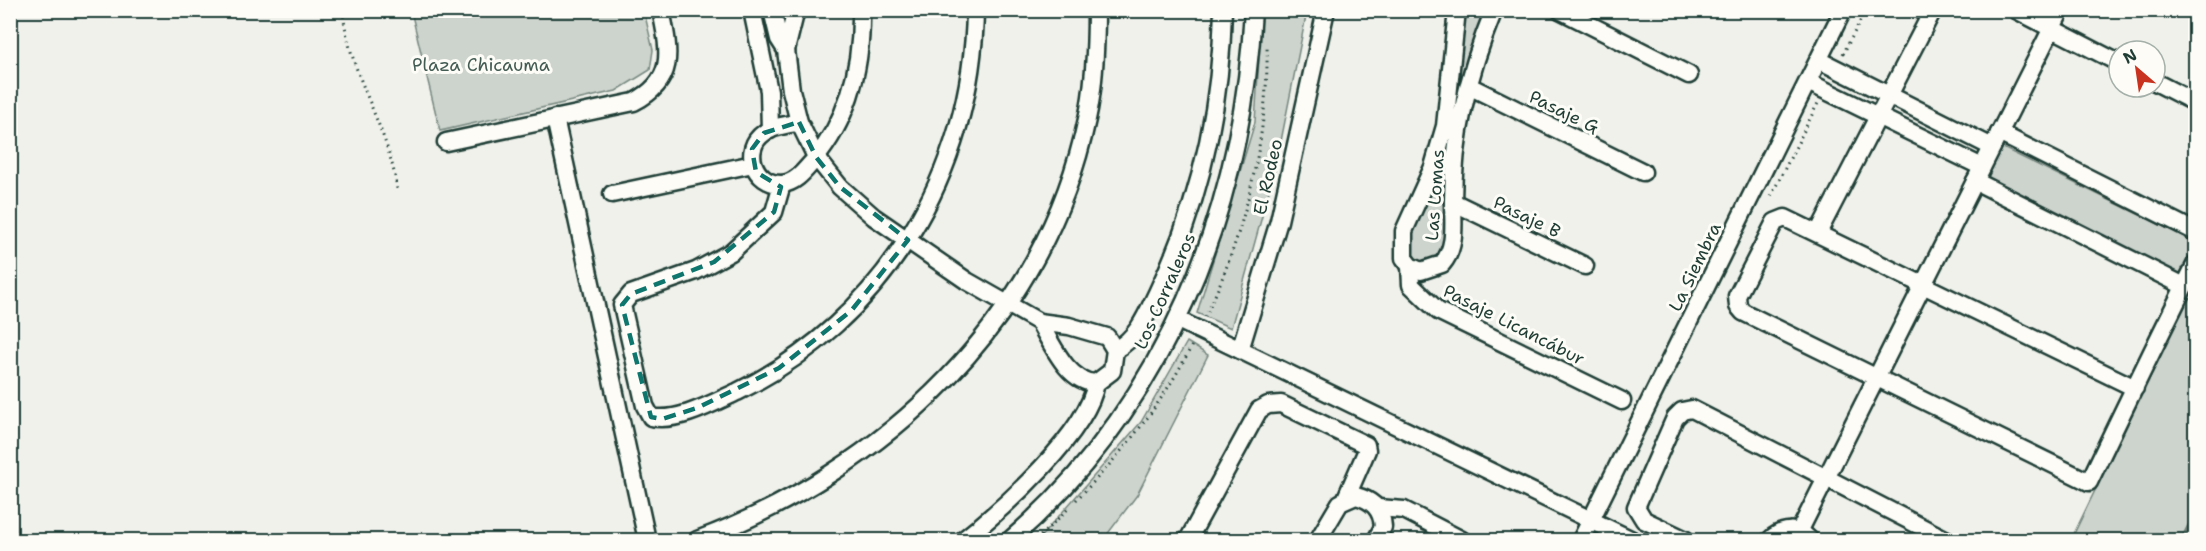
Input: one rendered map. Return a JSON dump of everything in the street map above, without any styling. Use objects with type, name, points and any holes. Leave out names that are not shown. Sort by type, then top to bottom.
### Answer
[{"type":"street","points":[[446,142],[634,102],[650,92],[662,78],[668,61],[669,51],[661,10]]},
{"type":"street","points":[[752,10],[769,91],[770,130]]},
{"type":"street","points":[[772,10],[779,39],[786,50]]},
{"type":"street","points":[[796,10],[786,50],[791,90],[799,122],[816,157],[840,187],[874,217],[967,281],[1040,322],[1069,326],[1107,337],[1115,350],[1112,371],[1096,383],[1088,410],[1067,438],[1019,490],[963,540]]},
{"type":"street","points":[[799,122],[770,130],[756,140],[752,149],[753,165],[766,181],[782,184],[799,176],[837,130],[852,86],[860,45],[861,10]]},
{"type":"street","points":[[782,184],[774,212],[739,246],[696,271],[631,294],[622,306],[645,406],[651,417],[662,419],[698,408],[753,384],[788,362],[851,311],[878,281],[908,240],[938,185],[959,126],[972,65],[975,10]]},
{"type":"street","points":[[697,540],[780,505],[864,452],[922,404],[949,377],[1008,304],[1049,230],[1080,147],[1091,91],[1096,10]]},
{"type":"street","points":[[1115,350],[1136,334],[1164,278],[1191,207],[1215,106],[1223,10]]},
{"type":"street","name":"Los Corraleros","points":[[1010,540],[1054,498],[1091,455],[1140,386],[1178,320],[1208,247],[1231,172],[1247,89],[1253,10]]},
{"type":"street","name":"El Rodeo","points":[[1240,350],[1279,221],[1326,10]]},
{"type":"street","name":"Las Lomas","points":[[1457,10],[1452,127],[1452,246],[1447,258],[1429,270],[1421,271],[1410,266],[1403,253],[1404,231],[1452,127],[1469,87],[1478,48],[1494,10]]},
{"type":"street","points":[[1560,10],[1689,75]]},
{"type":"street","name":"La Siembra","points":[[1581,540],[1843,10]]},
{"type":"street","points":[[1818,233],[1933,10]]},
{"type":"street","points":[[2016,10],[2107,57]]},
{"type":"street","points":[[1770,540],[1783,531],[1804,536],[1826,477],[2061,10]]},
{"type":"street","points":[[1819,60],[1889,95],[1995,140],[2196,232]]},
{"type":"street","points":[[1808,82],[1878,116],[1978,174],[2184,286]]},
{"type":"street","name":"Pasaje G","points":[[1469,87],[1643,172]]},
{"type":"street","points":[[2167,88],[2196,103]]},
{"type":"street","points":[[555,118],[647,540]]},
{"type":"street","points":[[612,194],[753,165]]},
{"type":"street","name":"Pasaje B","points":[[1453,202],[1585,266]]},
{"type":"street","points":[[2134,388],[1789,219],[1778,219],[1737,296],[1738,306],[1743,312],[2089,482],[2196,263]]},
{"type":"street","name":"Pasaje Licancábur","points":[[1410,266],[1411,285],[1438,311],[1622,401]]},
{"type":"street","points":[[1178,320],[1632,540]]},
{"type":"street","points":[[1040,322],[1073,373],[1083,381],[1096,383]]},
{"type":"street","points":[[1188,540],[1258,410],[1268,405],[1281,404],[1357,439],[1367,447],[1346,498],[1334,510],[1318,540]]},
{"type":"street","points":[[1686,540],[1644,520],[1636,507],[1675,418],[1682,411],[1692,409],[1947,540]]},
{"type":"street","points":[[1346,498],[1363,498],[1378,508],[1404,510],[1462,540]]},
{"type":"street","points":[[1376,540],[1383,527],[1378,508]]},
{"type":"path","points":[[343,10],[351,55],[394,165],[397,189]]},
{"type":"highlighted area","points":[[799,122],[816,157],[840,187],[908,240],[851,311],[779,368],[697,408],[662,419],[651,417],[622,305],[631,294],[714,262],[774,212],[781,187],[756,172],[752,149],[764,133]]},
{"type":"green space","name":"Plaza Chicauma","points":[[411,11],[644,11],[653,50],[650,70],[616,91],[440,131]]},
{"type":"green space","points":[[1262,11],[1307,11],[1276,166],[1231,328],[1197,313],[1255,122]]},
{"type":"green space","points":[[1460,11],[1489,11],[1474,47],[1448,239],[1434,265],[1412,263],[1408,232],[1436,168]]},
{"type":"green space","points":[[2001,147],[2195,242],[2181,275],[1986,178]]},
{"type":"green space","points":[[2195,284],[2195,539],[2071,540]]},
{"type":"green space","points":[[1187,342],[1208,355],[1137,495],[1103,540],[1038,540],[1141,422]]},
{"type":"waterway","points":[[2182,540],[2196,513]]}]
